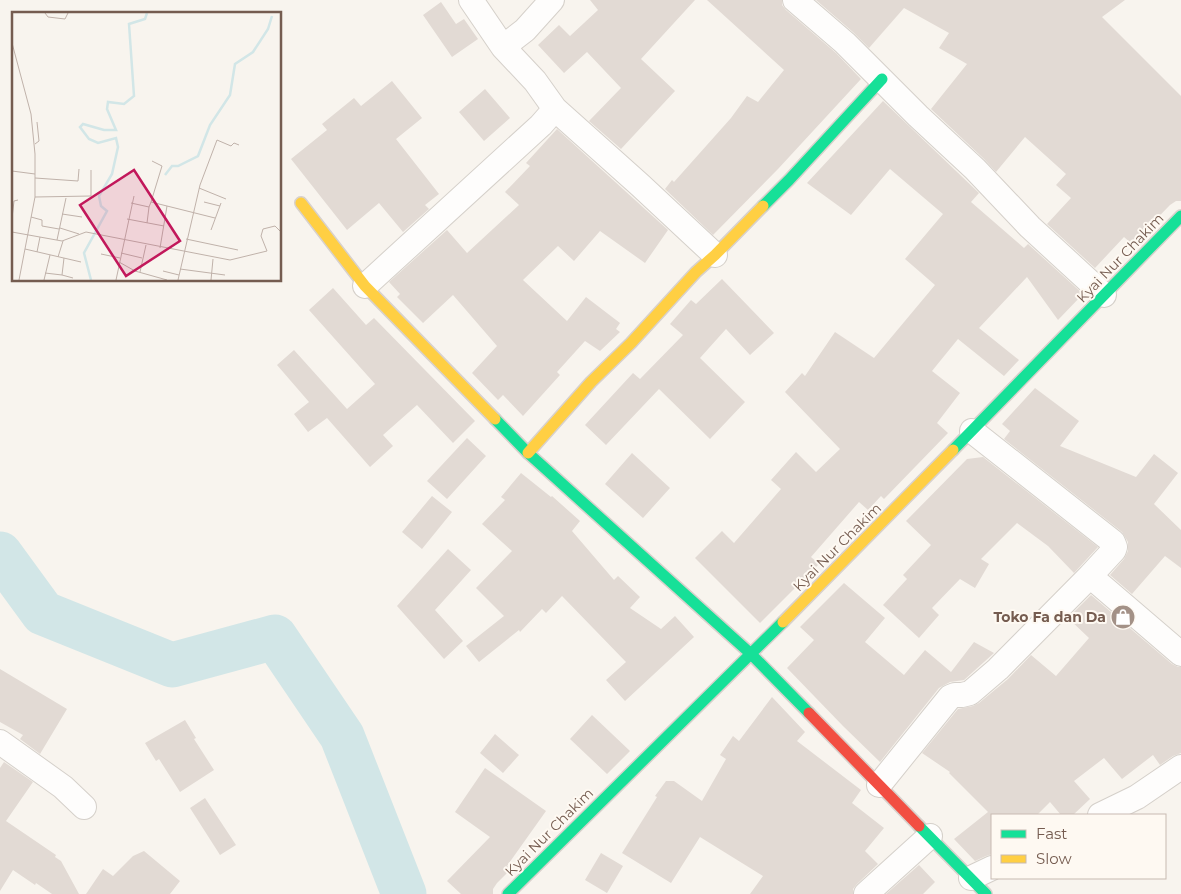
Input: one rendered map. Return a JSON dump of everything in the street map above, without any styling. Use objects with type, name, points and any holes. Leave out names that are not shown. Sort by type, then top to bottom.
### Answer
[{"type":"street","points":[[471,0],[503,47],[535,81],[555,109],[715,255]]},
{"type":"street","points":[[503,47],[525,30],[552,0]]},
{"type":"street","points":[[795,0],[882,79],[918,116],[975,169],[1030,228],[1104,295]]},
{"type":"street","points":[[528,453],[696,272],[789,180],[882,79]]},
{"type":"street","points":[[365,286],[555,109]]},
{"type":"street","points":[[301,203],[365,286],[528,453],[751,654],[979,886],[991,869]]},
{"type":"street","name":"Kyai Nur Chakim","points":[[508,894],[751,654],[1181,216]]},
{"type":"street","points":[[879,785],[950,697],[970,693],[998,669],[1090,576],[1115,547],[1114,542],[972,431]]},
{"type":"street","points":[[1090,576],[1181,654]]},
{"type":"street","points":[[0,742],[63,787],[84,807]]},
{"type":"street","points":[[1102,814],[1137,797],[1181,766]]},
{"type":"street","points":[[866,894],[930,836]]},
{"type":"building","points":[[590,0],[695,0],[641,59],[675,91],[621,149],[589,121],[621,88],[587,52],[564,73],[538,45],[559,25],[570,36],[598,10]]},
{"type":"building","points":[[707,0],[782,0],[782,5],[786,10],[836,53],[861,79],[778,169],[713,235],[665,189],[672,180],[674,182],[731,118],[747,96],[758,102],[784,70]]},
{"type":"building","points":[[816,0],[1125,0],[1102,17],[1181,96],[1181,201],[1176,201],[1170,205],[1132,244],[1124,237],[1095,268],[1047,224],[1071,198],[1056,185],[1066,174],[1025,137],[996,172],[931,109],[967,64],[939,48],[949,33],[904,8],[869,48]]},
{"type":"building","points":[[441,2],[456,24],[464,19],[478,39],[452,57],[423,15]]},
{"type":"building","points":[[392,81],[422,118],[396,139],[439,194],[425,205],[429,209],[403,232],[379,203],[347,230],[291,159],[327,130],[322,124],[354,98],[361,106]]},
{"type":"building","points":[[485,89],[510,118],[484,141],[459,112]]},
{"type":"building","points":[[883,101],[979,193],[971,202],[1024,248],[1028,244],[1083,294],[1058,320],[1027,277],[979,328],[1019,360],[1004,376],[958,339],[932,371],[960,393],[937,423],[948,433],[884,499],[881,496],[868,510],[859,502],[811,557],[819,564],[760,623],[695,558],[722,531],[734,543],[781,489],[771,480],[796,452],[816,472],[840,449],[785,392],[802,373],[805,376],[835,332],[874,358],[935,285],[905,259],[943,214],[890,169],[851,215],[807,183]]},
{"type":"building","points":[[557,129],[668,230],[645,263],[600,231],[574,261],[558,246],[523,280],[567,321],[586,297],[620,323],[616,329],[620,332],[600,351],[585,341],[557,372],[560,375],[523,416],[503,395],[498,400],[472,373],[497,346],[453,295],[423,323],[397,297],[400,294],[389,282],[447,230],[467,253],[519,205],[505,192],[530,166],[526,163]]},
{"type":"building","points":[[722,279],[774,333],[750,355],[726,329],[700,358],[745,402],[710,439],[659,389],[606,445],[585,425],[633,373],[640,379],[683,335],[670,324],[691,300],[696,304]]},
{"type":"building","points":[[333,288],[366,325],[374,318],[475,421],[453,443],[417,405],[383,435],[393,446],[370,467],[327,418],[308,432],[294,414],[309,402],[277,365],[294,350],[347,409],[375,384],[309,310]]},
{"type":"building","points":[[1035,388],[1079,421],[1060,446],[1136,477],[1154,454],[1178,473],[1154,504],[1181,530],[1181,568],[1165,556],[1132,594],[1110,575],[1124,559],[1128,551],[1128,542],[1122,532],[1004,439],[1010,431],[1002,424]]},
{"type":"building","points":[[467,438],[486,456],[447,499],[427,481]]},
{"type":"building","points":[[632,453],[670,488],[643,518],[605,484]]},
{"type":"building","points":[[983,457],[1098,547],[1074,573],[1048,546],[1017,523],[981,559],[989,564],[975,588],[960,579],[932,608],[939,615],[919,638],[883,605],[907,579],[903,575],[931,545],[906,521],[967,459]]},
{"type":"building","points":[[521,473],[552,496],[580,521],[572,531],[614,580],[618,576],[640,597],[630,608],[661,629],[675,616],[694,637],[625,701],[606,680],[626,662],[562,596],[546,613],[542,609],[520,632],[519,630],[479,662],[466,646],[504,616],[476,588],[512,551],[482,524],[505,500],[501,497]]},
{"type":"building","points":[[432,496],[452,512],[422,549],[402,532]]},
{"type":"building","points":[[448,549],[471,570],[435,610],[463,641],[444,659],[397,606]]},
{"type":"building","points":[[844,583],[885,618],[865,642],[904,675],[925,650],[951,672],[974,642],[994,653],[964,680],[950,682],[939,688],[880,762],[787,668],[814,640],[800,627]]},
{"type":"building","points":[[1091,595],[1172,664],[1181,667],[1181,753],[1160,765],[1153,755],[1122,779],[1104,758],[1074,781],[1090,799],[1074,814],[1060,814],[1050,802],[1038,814],[991,814],[991,854],[975,861],[954,839],[988,812],[950,772],[922,753],[958,709],[979,703],[1008,679],[1031,655],[1056,676],[1089,638],[1068,618]]},
{"type":"building","points":[[0,669],[67,709],[40,754],[20,739],[23,735],[0,722]]},
{"type":"building","points":[[772,697],[805,732],[797,741],[861,790],[852,803],[884,828],[865,851],[878,864],[857,884],[853,889],[853,894],[750,894],[763,876],[700,837],[671,883],[622,853],[657,797],[655,796],[666,781],[674,781],[702,801],[726,759],[720,755],[733,736],[739,741]]},
{"type":"building","points":[[592,715],[630,751],[607,774],[570,739]]},
{"type":"building","points":[[185,720],[196,738],[194,739],[214,770],[180,792],[159,759],[156,761],[145,743]]},
{"type":"building","points":[[495,734],[519,755],[503,773],[480,753]]},
{"type":"building","points":[[4,762],[33,782],[6,821],[56,855],[55,857],[61,861],[79,894],[52,894],[13,870],[0,891],[0,768]]},
{"type":"building","points":[[485,768],[546,811],[507,866],[511,869],[497,883],[493,889],[493,894],[461,894],[447,881],[490,837],[455,812]]},
{"type":"building","points":[[205,798],[236,845],[220,855],[190,808]]},
{"type":"building","points":[[144,851],[180,881],[170,894],[86,894],[103,869],[113,876],[133,856]]},
{"type":"building","points":[[601,853],[623,866],[607,893],[585,880]]},
{"type":"building","points":[[919,865],[935,882],[923,894],[886,894]]},
{"type":"waterway","points":[[0,554],[43,613],[172,665],[275,637],[342,736],[404,894]]},
{"type":"traffic: fast","points":[[763,206],[882,79]]},
{"type":"traffic: fast","points":[[953,450],[1181,216]]},
{"type":"traffic: fast","points":[[495,419],[528,453],[751,654],[809,713]]},
{"type":"traffic: fast","points":[[508,894],[783,622]]},
{"type":"traffic: fast","points":[[919,826],[986,894]]},
{"type":"traffic: slow","points":[[301,203],[365,286],[495,419]]},
{"type":"traffic: slow","points":[[528,453],[591,382],[631,343],[696,272],[763,206]]},
{"type":"traffic: slow","points":[[783,622],[953,450]]},
{"type":"traffic: jam","points":[[809,713],[919,826]]},
{"type":"place","name":"Toko Fa dan Da","points":[[1123,617]]}]
